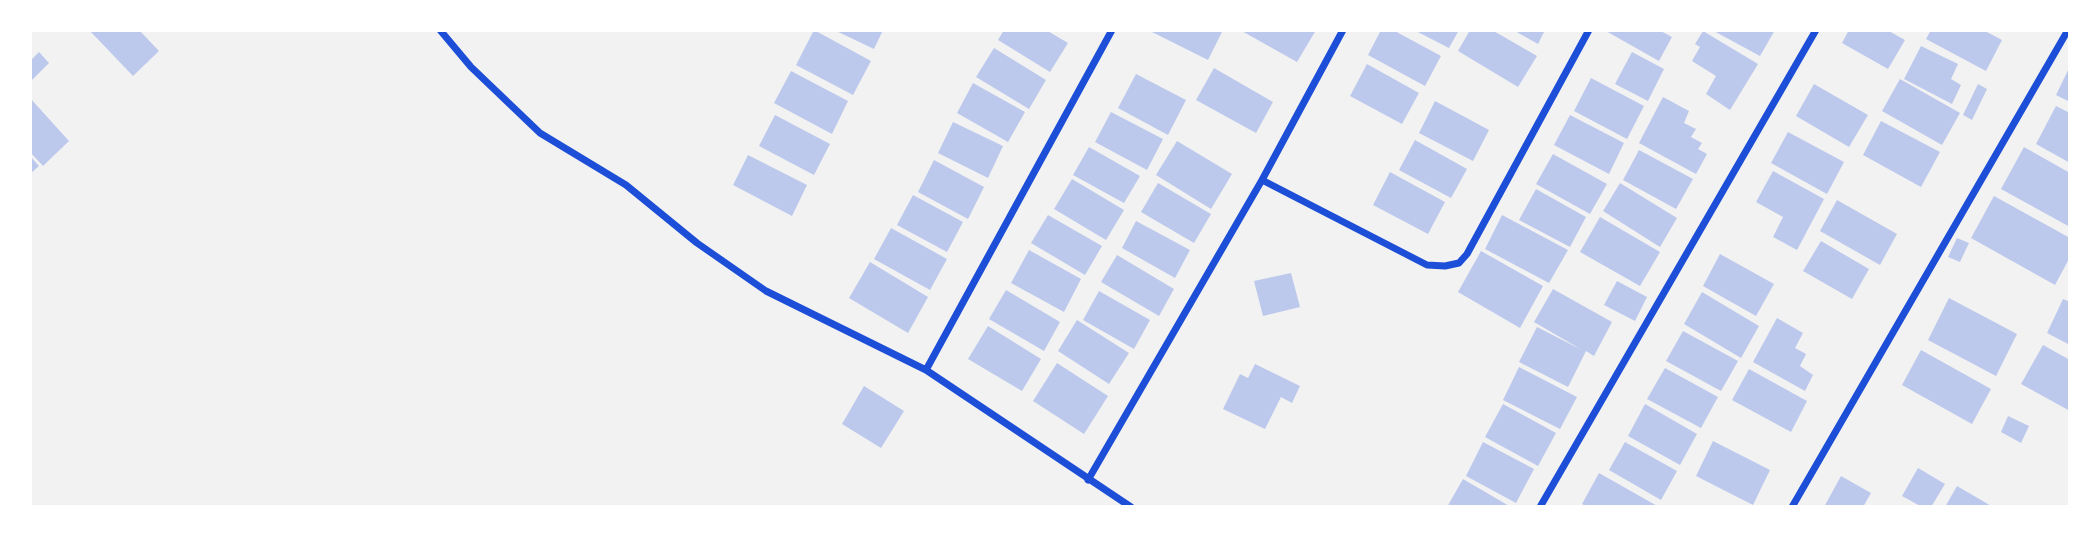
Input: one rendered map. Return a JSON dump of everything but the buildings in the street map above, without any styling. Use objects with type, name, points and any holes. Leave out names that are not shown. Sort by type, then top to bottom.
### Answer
[{"type":"street","points":[[440,30],[471,67],[540,133],[626,185],[697,243],[766,291],[926,370],[1131,507]]},
{"type":"street","points":[[926,370],[1112,30]]},
{"type":"street","points":[[1088,480],[1262,180],[1343,30]]},
{"type":"street","points":[[1262,180],[1427,265],[1445,266],[1459,262],[1467,254],[1589,30]]},
{"type":"street","points":[[1539,507],[1816,30]]},
{"type":"street","points":[[1792,507],[2068,30]]}]
